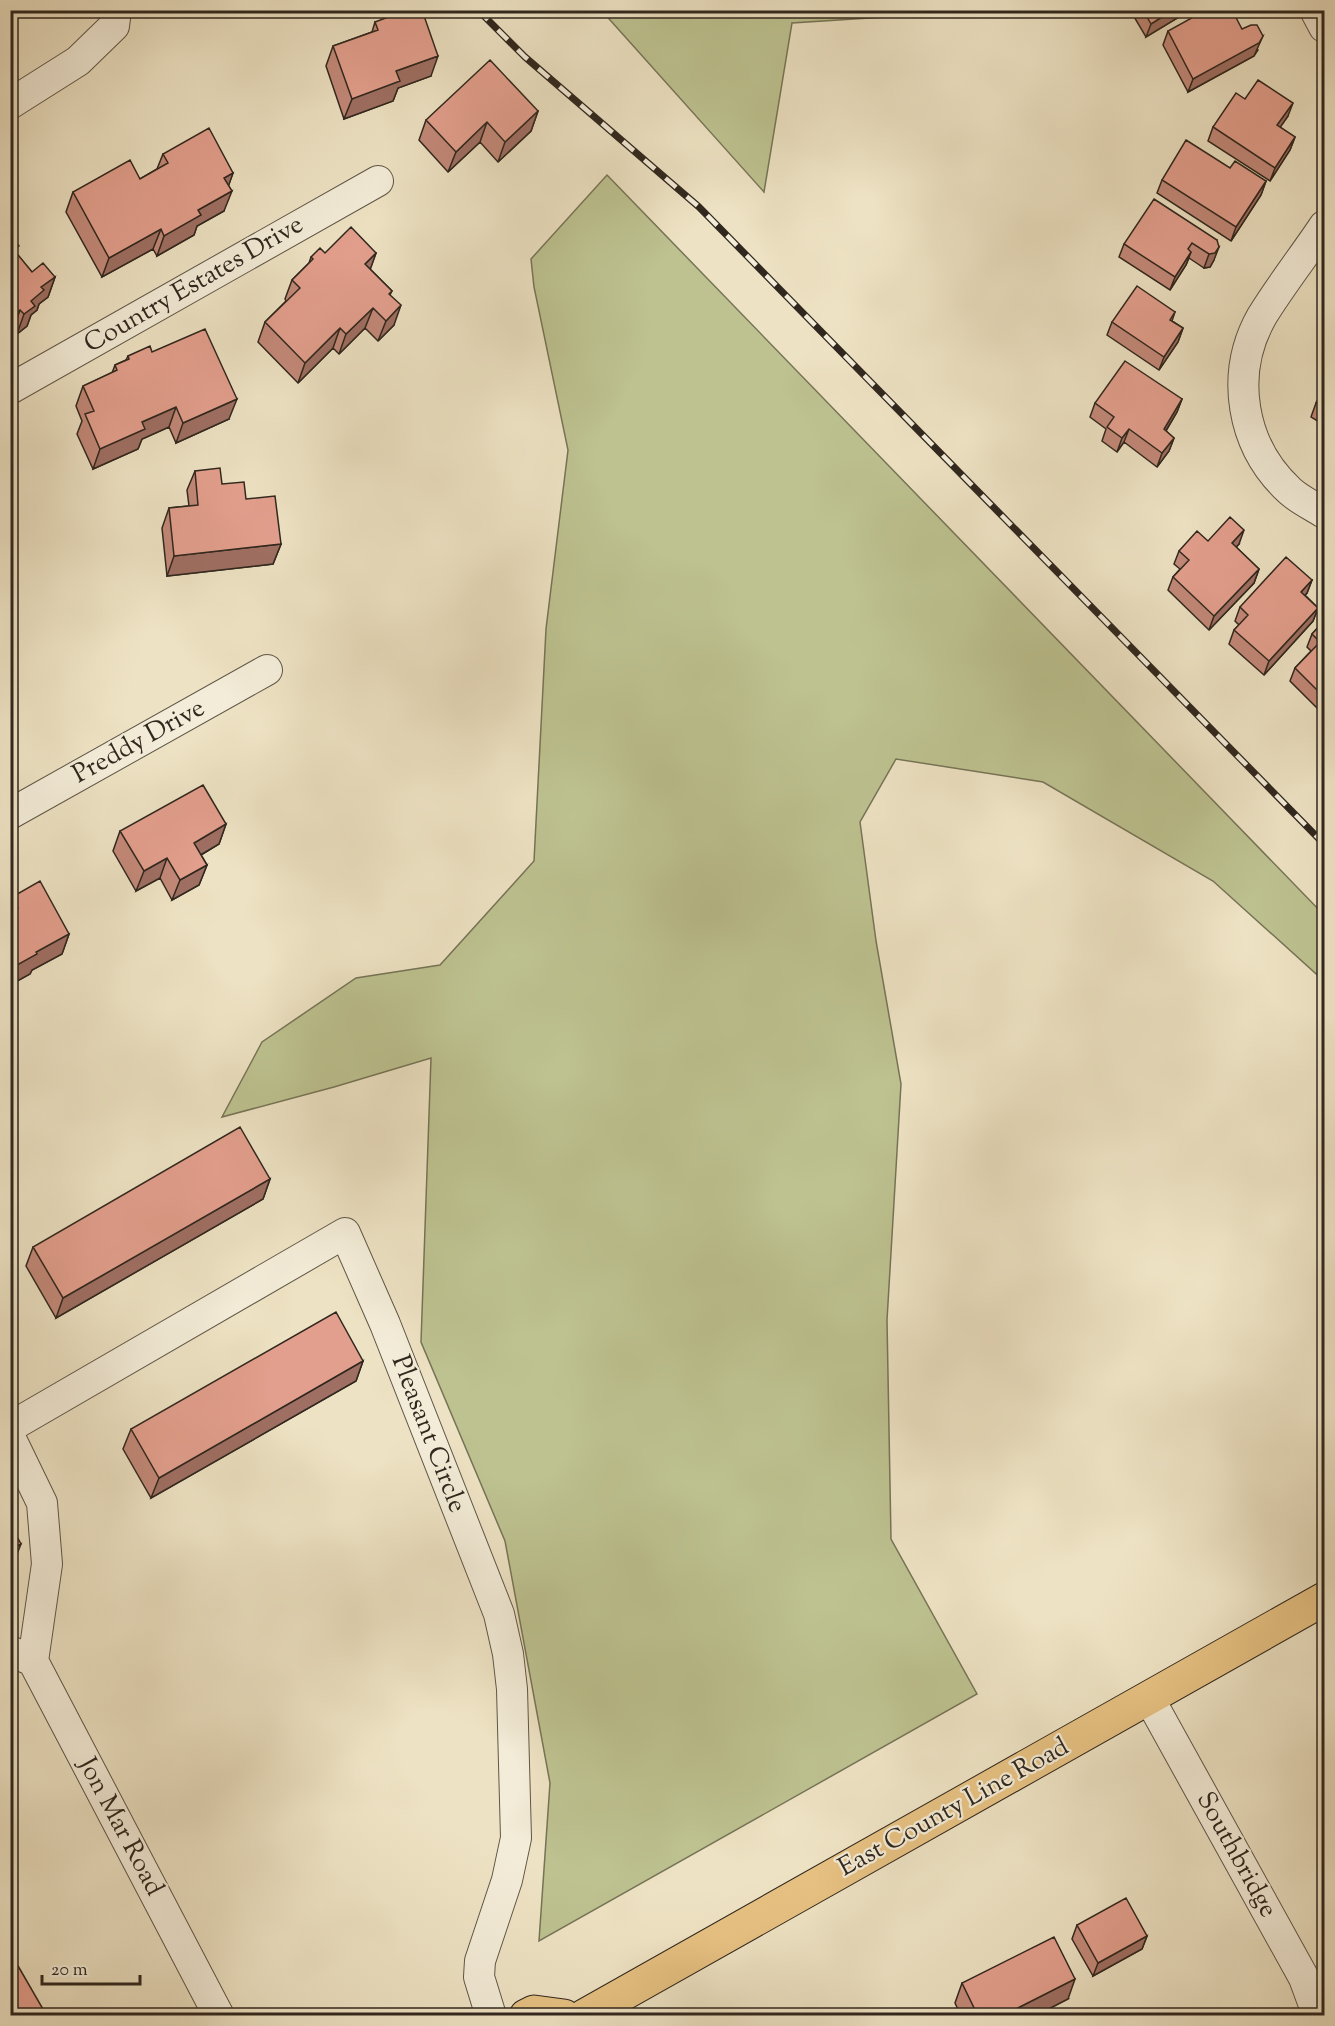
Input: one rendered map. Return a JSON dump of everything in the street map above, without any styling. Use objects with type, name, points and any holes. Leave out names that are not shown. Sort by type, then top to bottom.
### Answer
[{"type":"main road","name":"East County Line Road","points":[[584,2016],[1324,1599]]},
{"type":"main road","points":[[526,2016],[534,2012],[564,2016]]},
{"type":"street","points":[[10,104],[78,61],[114,26],[116,10]]},
{"type":"street","points":[[1315,10],[1324,27]]},
{"type":"street","name":"Country Estates Drive","points":[[10,389],[378,181]]},
{"type":"street","points":[[1324,226],[1262,318],[1245,358],[1242,388],[1246,418],[1263,459],[1292,493],[1324,513]]},
{"type":"street","name":"Preddy Drive","points":[[10,814],[267,670]]},
{"type":"street","name":"Pleasant Circle","points":[[10,1427],[345,1233],[385,1324],[499,1614],[508,1654],[512,1689],[516,1838],[507,1880],[480,1960],[479,1977],[491,2016]]},
{"type":"street","points":[[10,1437],[42,1503],[48,1564],[22,1656]]},
{"type":"street","name":"Jon Mar Road","points":[[22,1656],[219,2016]]},
{"type":"street","name":"Southbridge","points":[[1149,1698],[1304,1978],[1318,2016]]},
{"type":"green space","points":[[602,11],[887,11],[885,17],[792,23],[764,192]]},
{"type":"green space","points":[[607,175],[1324,915],[1324,981],[1213,881],[1043,782],[896,759],[860,822],[876,941],[901,1084],[887,1320],[891,1539],[977,1694],[539,1941],[550,1783],[505,1541],[421,1342],[431,1058],[222,1117],[262,1042],[356,978],[440,965],[534,861],[546,629],[568,450],[534,287],[531,259]]},
{"type":"building","points":[[407,10],[422,10],[438,56],[396,71],[400,81],[352,99],[333,46],[378,30],[375,22]]},
{"type":"building","points":[[1143,10],[1173,10],[1151,24]]},
{"type":"building","points":[[1206,10],[1232,10],[1242,29],[1257,25],[1263,36],[1259,43],[1193,79],[1168,31]]},
{"type":"building","points":[[490,60],[538,111],[505,142],[487,122],[456,152],[426,120]]},
{"type":"building","points":[[1258,80],[1293,103],[1277,125],[1295,137],[1275,168],[1213,127],[1236,93],[1245,99]]},
{"type":"building","points":[[209,128],[233,173],[224,178],[232,191],[198,210],[201,215],[164,236],[161,229],[109,258],[73,192],[130,160],[140,179],[168,163],[163,154]]},
{"type":"building","points":[[1186,140],[1230,168],[1235,161],[1266,181],[1236,227],[1162,180]]},
{"type":"building","points":[[1154,199],[1217,240],[1219,247],[1215,253],[1209,254],[1192,243],[1188,249],[1191,252],[1175,277],[1124,244]]},
{"type":"building","points":[[351,227],[376,253],[365,264],[392,291],[389,294],[401,305],[386,321],[373,308],[346,334],[340,328],[305,363],[265,322],[300,288],[292,280],[313,259],[311,257],[320,248],[325,253]]},
{"type":"building","points":[[10,236],[19,246],[14,250],[32,272],[43,263],[55,277],[41,287],[44,290],[31,301],[35,306],[24,314],[20,310],[10,318]]},
{"type":"building","points":[[1137,286],[1175,312],[1170,320],[1183,328],[1164,357],[1112,322]]},
{"type":"building","points":[[205,329],[237,399],[183,423],[176,407],[142,422],[145,429],[100,449],[85,414],[94,411],[83,386],[117,370],[115,365],[129,359],[128,356],[150,346],[152,352]]},
{"type":"building","points":[[1125,361],[1182,399],[1164,429],[1174,438],[1162,453],[1129,429],[1122,438],[1107,427],[1114,417],[1095,403]]},
{"type":"building","points":[[1324,388],[1324,408],[1316,403]]},
{"type":"building","points":[[220,468],[222,484],[244,482],[246,499],[275,496],[281,544],[174,556],[169,508],[198,505],[195,471]]},
{"type":"building","points":[[1230,517],[1244,530],[1232,543],[1259,569],[1214,616],[1173,577],[1189,560],[1179,551],[1197,531],[1208,541]]},
{"type":"building","points":[[1286,557],[1312,580],[1301,592],[1318,608],[1269,661],[1234,630],[1248,615],[1240,607]]},
{"type":"building","points":[[1324,621],[1324,697],[1295,668],[1320,642],[1312,634]]},
{"type":"building","points":[[203,785],[226,824],[194,843],[207,865],[180,880],[167,858],[144,871],[120,831]]},
{"type":"building","points":[[40,881],[69,934],[10,969],[10,912],[18,908],[12,897]]},
{"type":"building","points":[[240,1127],[270,1179],[63,1298],[33,1247]]},
{"type":"building","points":[[336,1312],[363,1361],[159,1478],[131,1429]]},
{"type":"building","points":[[10,1524],[21,1544],[10,1549]]},
{"type":"building","points":[[1126,1898],[1147,1936],[1098,1963],[1077,1925]]},
{"type":"building","points":[[1054,1937],[1075,1979],[1002,2016],[978,2016],[962,1983]]},
{"type":"building","points":[[10,1952],[47,2016],[10,2016]]},
{"type":"railway","points":[[478,10],[525,57],[699,207],[1324,844]]}]
